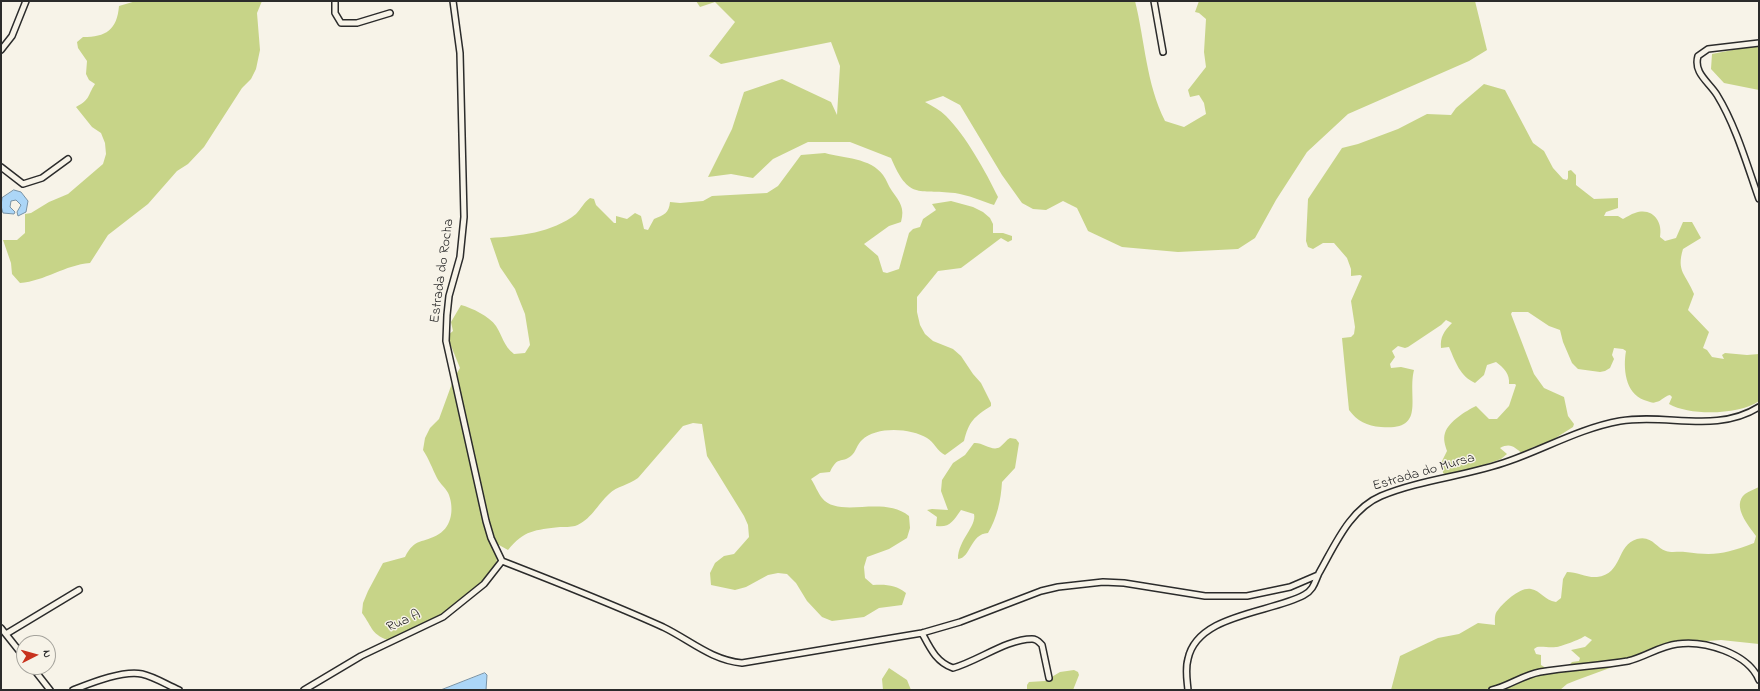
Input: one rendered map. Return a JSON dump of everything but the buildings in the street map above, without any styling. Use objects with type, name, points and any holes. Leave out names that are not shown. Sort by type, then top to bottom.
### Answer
[{"type":"street","points":[[1,50],[12,36],[26,1]]},
{"type":"street","points":[[335,1],[335,13],[341,23],[357,23],[390,13]]},
{"type":"street","name":"Estrada do Rocha","points":[[453,1],[460,53],[464,217],[460,257],[449,296],[446,342],[486,521],[491,538],[502,561]]},
{"type":"street","points":[[1154,1],[1163,52]]},
{"type":"street","points":[[1759,43],[1708,49],[1698,56],[1696,61],[1699,73],[1718,96],[1759,199]]},
{"type":"street","points":[[1,167],[23,184],[42,178],[68,159]]},
{"type":"street","name":"Estrada do Mursa","points":[[1188,690],[1186,673],[1188,658],[1197,639],[1216,626],[1305,595],[1314,587],[1318,576],[1342,533],[1354,517],[1369,502],[1383,495],[1508,462],[1572,435],[1617,422],[1658,418],[1704,423],[1737,418],[1759,407]]},
{"type":"street","points":[[502,561],[631,613],[672,632],[720,659],[731,662],[754,662],[922,633],[960,622],[1041,591],[1082,583],[1124,583],[1205,596],[1247,596],[1290,587],[1318,576]]},
{"type":"street","name":"Rua A","points":[[304,690],[361,656],[443,617],[484,584],[502,561]]},
{"type":"street","points":[[6,634],[79,590]]},
{"type":"street","points":[[1,628],[16,647]]},
{"type":"street","points":[[922,633],[935,656],[945,665],[953,668],[1010,644],[1033,639],[1039,641],[1042,645],[1050,678]]},
{"type":"street","points":[[1492,690],[1505,687],[1524,677],[1540,672],[1629,661],[1676,644],[1690,643],[1717,648],[1738,658],[1755,671],[1759,680]]},
{"type":"street","points":[[73,690],[94,682],[136,673],[150,677],[179,690]]},
{"type":"street","points":[[38,675],[50,690]]},
{"type":"green space","points":[[136,1],[262,1],[257,13],[260,50],[256,69],[251,79],[242,88],[204,147],[188,164],[177,171],[148,204],[108,235],[90,263],[81,264],[29,282],[20,283],[12,274],[11,263],[3,240],[17,240],[25,233],[25,214],[31,213],[49,202],[68,194],[103,164],[106,154],[105,143],[101,133],[92,127],[76,107],[86,99],[95,84],[89,80],[86,74],[87,61],[78,48],[77,42],[83,37],[104,34],[116,21],[119,6]]},
{"type":"green space","points":[[696,1],[1135,1],[1150,77],[1159,107],[1165,121],[1184,127],[1206,114],[1204,103],[1199,95],[1190,97],[1188,90],[1206,67],[1204,52],[1206,19],[1199,13],[1195,12],[1199,1],[1475,1],[1487,50],[1469,61],[1348,114],[1307,152],[1276,200],[1255,238],[1238,249],[1178,252],[1122,247],[1088,231],[1077,208],[1063,201],[1046,210],[1033,209],[1022,203],[1002,175],[960,105],[943,96],[925,102],[946,116],[968,144],[982,166],[998,197],[994,205],[955,193],[916,190],[903,181],[891,158],[850,142],[808,142],[773,159],[753,178],[731,174],[708,177],[732,129],[744,92],[782,79],[831,102],[837,115],[840,66],[831,42],[721,64],[709,56],[735,22],[715,2],[700,7]]},
{"type":"green space","points":[[1753,46],[1759,47],[1759,90],[1724,83],[1711,69],[1712,54]]},
{"type":"green space","points":[[1484,84],[1505,90],[1533,143],[1544,151],[1553,168],[1563,179],[1567,180],[1568,171],[1571,170],[1576,175],[1576,185],[1594,199],[1618,198],[1618,208],[1606,212],[1604,216],[1618,216],[1623,219],[1634,213],[1646,212],[1651,214],[1658,221],[1660,226],[1660,237],[1665,241],[1676,238],[1683,222],[1692,222],[1701,238],[1683,249],[1681,257],[1681,268],[1694,294],[1688,310],[1709,332],[1703,348],[1707,350],[1712,357],[1724,359],[1722,355],[1725,353],[1747,355],[1759,354],[1759,401],[1750,406],[1739,409],[1714,412],[1689,411],[1678,408],[1669,404],[1672,397],[1670,395],[1666,396],[1660,401],[1652,403],[1638,397],[1629,386],[1625,372],[1626,351],[1623,349],[1614,348],[1612,355],[1614,359],[1610,368],[1605,371],[1600,372],[1578,369],[1572,363],[1563,342],[1560,330],[1549,326],[1528,312],[1512,312],[1511,314],[1534,374],[1544,388],[1564,397],[1568,416],[1574,424],[1573,427],[1546,444],[1533,447],[1523,454],[1513,446],[1504,446],[1500,448],[1507,454],[1501,459],[1450,477],[1443,473],[1442,461],[1447,451],[1444,442],[1444,435],[1450,424],[1476,406],[1489,419],[1497,419],[1509,406],[1516,385],[1509,384],[1509,377],[1502,367],[1496,362],[1487,365],[1484,375],[1475,383],[1466,377],[1459,368],[1449,347],[1441,348],[1443,334],[1452,323],[1446,320],[1408,347],[1405,348],[1398,346],[1392,351],[1395,357],[1390,364],[1391,368],[1401,367],[1414,370],[1412,381],[1412,410],[1410,418],[1405,424],[1395,427],[1381,427],[1367,424],[1352,414],[1349,410],[1342,338],[1351,337],[1354,334],[1355,327],[1351,301],[1362,276],[1351,276],[1351,269],[1347,258],[1334,243],[1323,243],[1313,249],[1308,247],[1306,241],[1308,199],[1342,148],[1358,144],[1398,129],[1427,114],[1451,115],[1456,108]]},
{"type":"green space","points":[[825,153],[864,162],[878,169],[886,179],[899,202],[902,209],[901,222],[889,226],[864,244],[878,256],[883,272],[887,273],[899,269],[909,233],[913,229],[920,227],[923,219],[936,210],[932,204],[951,201],[973,207],[983,212],[990,218],[993,224],[993,233],[1003,233],[1012,236],[1012,240],[1008,242],[1001,238],[961,268],[938,271],[917,297],[917,312],[920,325],[925,334],[933,341],[953,349],[961,356],[981,383],[991,403],[991,406],[980,413],[970,424],[964,441],[945,455],[927,438],[912,432],[894,430],[876,432],[868,435],[862,440],[853,454],[848,458],[835,463],[830,472],[820,473],[811,479],[822,498],[830,504],[839,507],[887,507],[898,510],[909,516],[910,528],[907,538],[889,549],[867,557],[864,567],[865,578],[873,585],[891,586],[906,593],[902,605],[879,608],[864,617],[832,621],[822,617],[807,601],[796,583],[787,574],[778,573],[768,575],[746,587],[735,590],[711,585],[710,573],[715,563],[724,556],[734,554],[749,537],[748,525],[707,456],[702,424],[693,423],[683,426],[638,478],[612,491],[580,524],[531,532],[519,538],[508,550],[499,545],[494,571],[485,583],[461,603],[433,621],[391,641],[384,639],[376,633],[362,613],[363,603],[383,563],[405,557],[412,546],[439,534],[447,526],[451,517],[451,500],[449,495],[437,478],[423,450],[425,438],[430,428],[439,419],[454,378],[460,368],[447,336],[453,331],[451,322],[461,305],[480,313],[493,322],[505,344],[514,354],[525,353],[530,345],[525,314],[515,289],[500,267],[490,238],[524,235],[557,225],[576,214],[590,198],[594,199],[596,205],[614,223],[616,223],[616,216],[627,219],[635,213],[641,216],[644,229],[648,230],[654,219],[663,215],[667,211],[670,202],[680,203],[703,201],[712,196],[767,193],[778,186],[801,155]]},
{"type":"green space","points":[[1010,438],[1016,439],[1019,443],[1015,468],[1002,482],[1000,502],[994,521],[988,533],[982,534],[978,537],[966,555],[958,559],[961,546],[973,523],[974,514],[961,510],[948,525],[936,526],[937,517],[927,510],[948,510],[941,491],[942,480],[953,463],[965,455],[974,443],[991,448],[997,448]]},
{"type":"green space","points":[[1759,487],[1759,644],[1721,640],[1665,644],[1644,651],[1626,662],[1567,684],[1560,690],[1391,690],[1400,656],[1438,638],[1459,634],[1478,623],[1495,625],[1496,613],[1508,599],[1522,590],[1534,590],[1556,602],[1561,598],[1563,579],[1567,572],[1593,577],[1605,575],[1616,565],[1630,542],[1637,539],[1642,538],[1650,540],[1668,552],[1704,554],[1727,552],[1754,543],[1756,536],[1740,510],[1740,504],[1741,499],[1745,494]],"holes":[[[1585,636],[1592,640],[1585,647],[1571,650],[1580,658],[1579,661],[1572,662],[1565,670],[1549,670],[1541,665],[1541,655],[1536,654],[1534,649],[1537,647],[1558,647]]]},
{"type":"green space","points":[[889,668],[907,680],[911,690],[883,690],[882,679]]},
{"type":"green space","points":[[1074,670],[1078,672],[1079,675],[1073,690],[1027,690],[1027,685],[1029,682],[1045,681],[1060,672]]},
{"type":"water","points":[[14,190],[21,192],[28,201],[26,212],[18,216],[17,212],[21,205],[16,200],[11,201],[10,207],[15,212],[14,214],[3,213],[1,206],[2,198]]},
{"type":"water","points":[[485,673],[487,675],[486,690],[441,690]]}]
